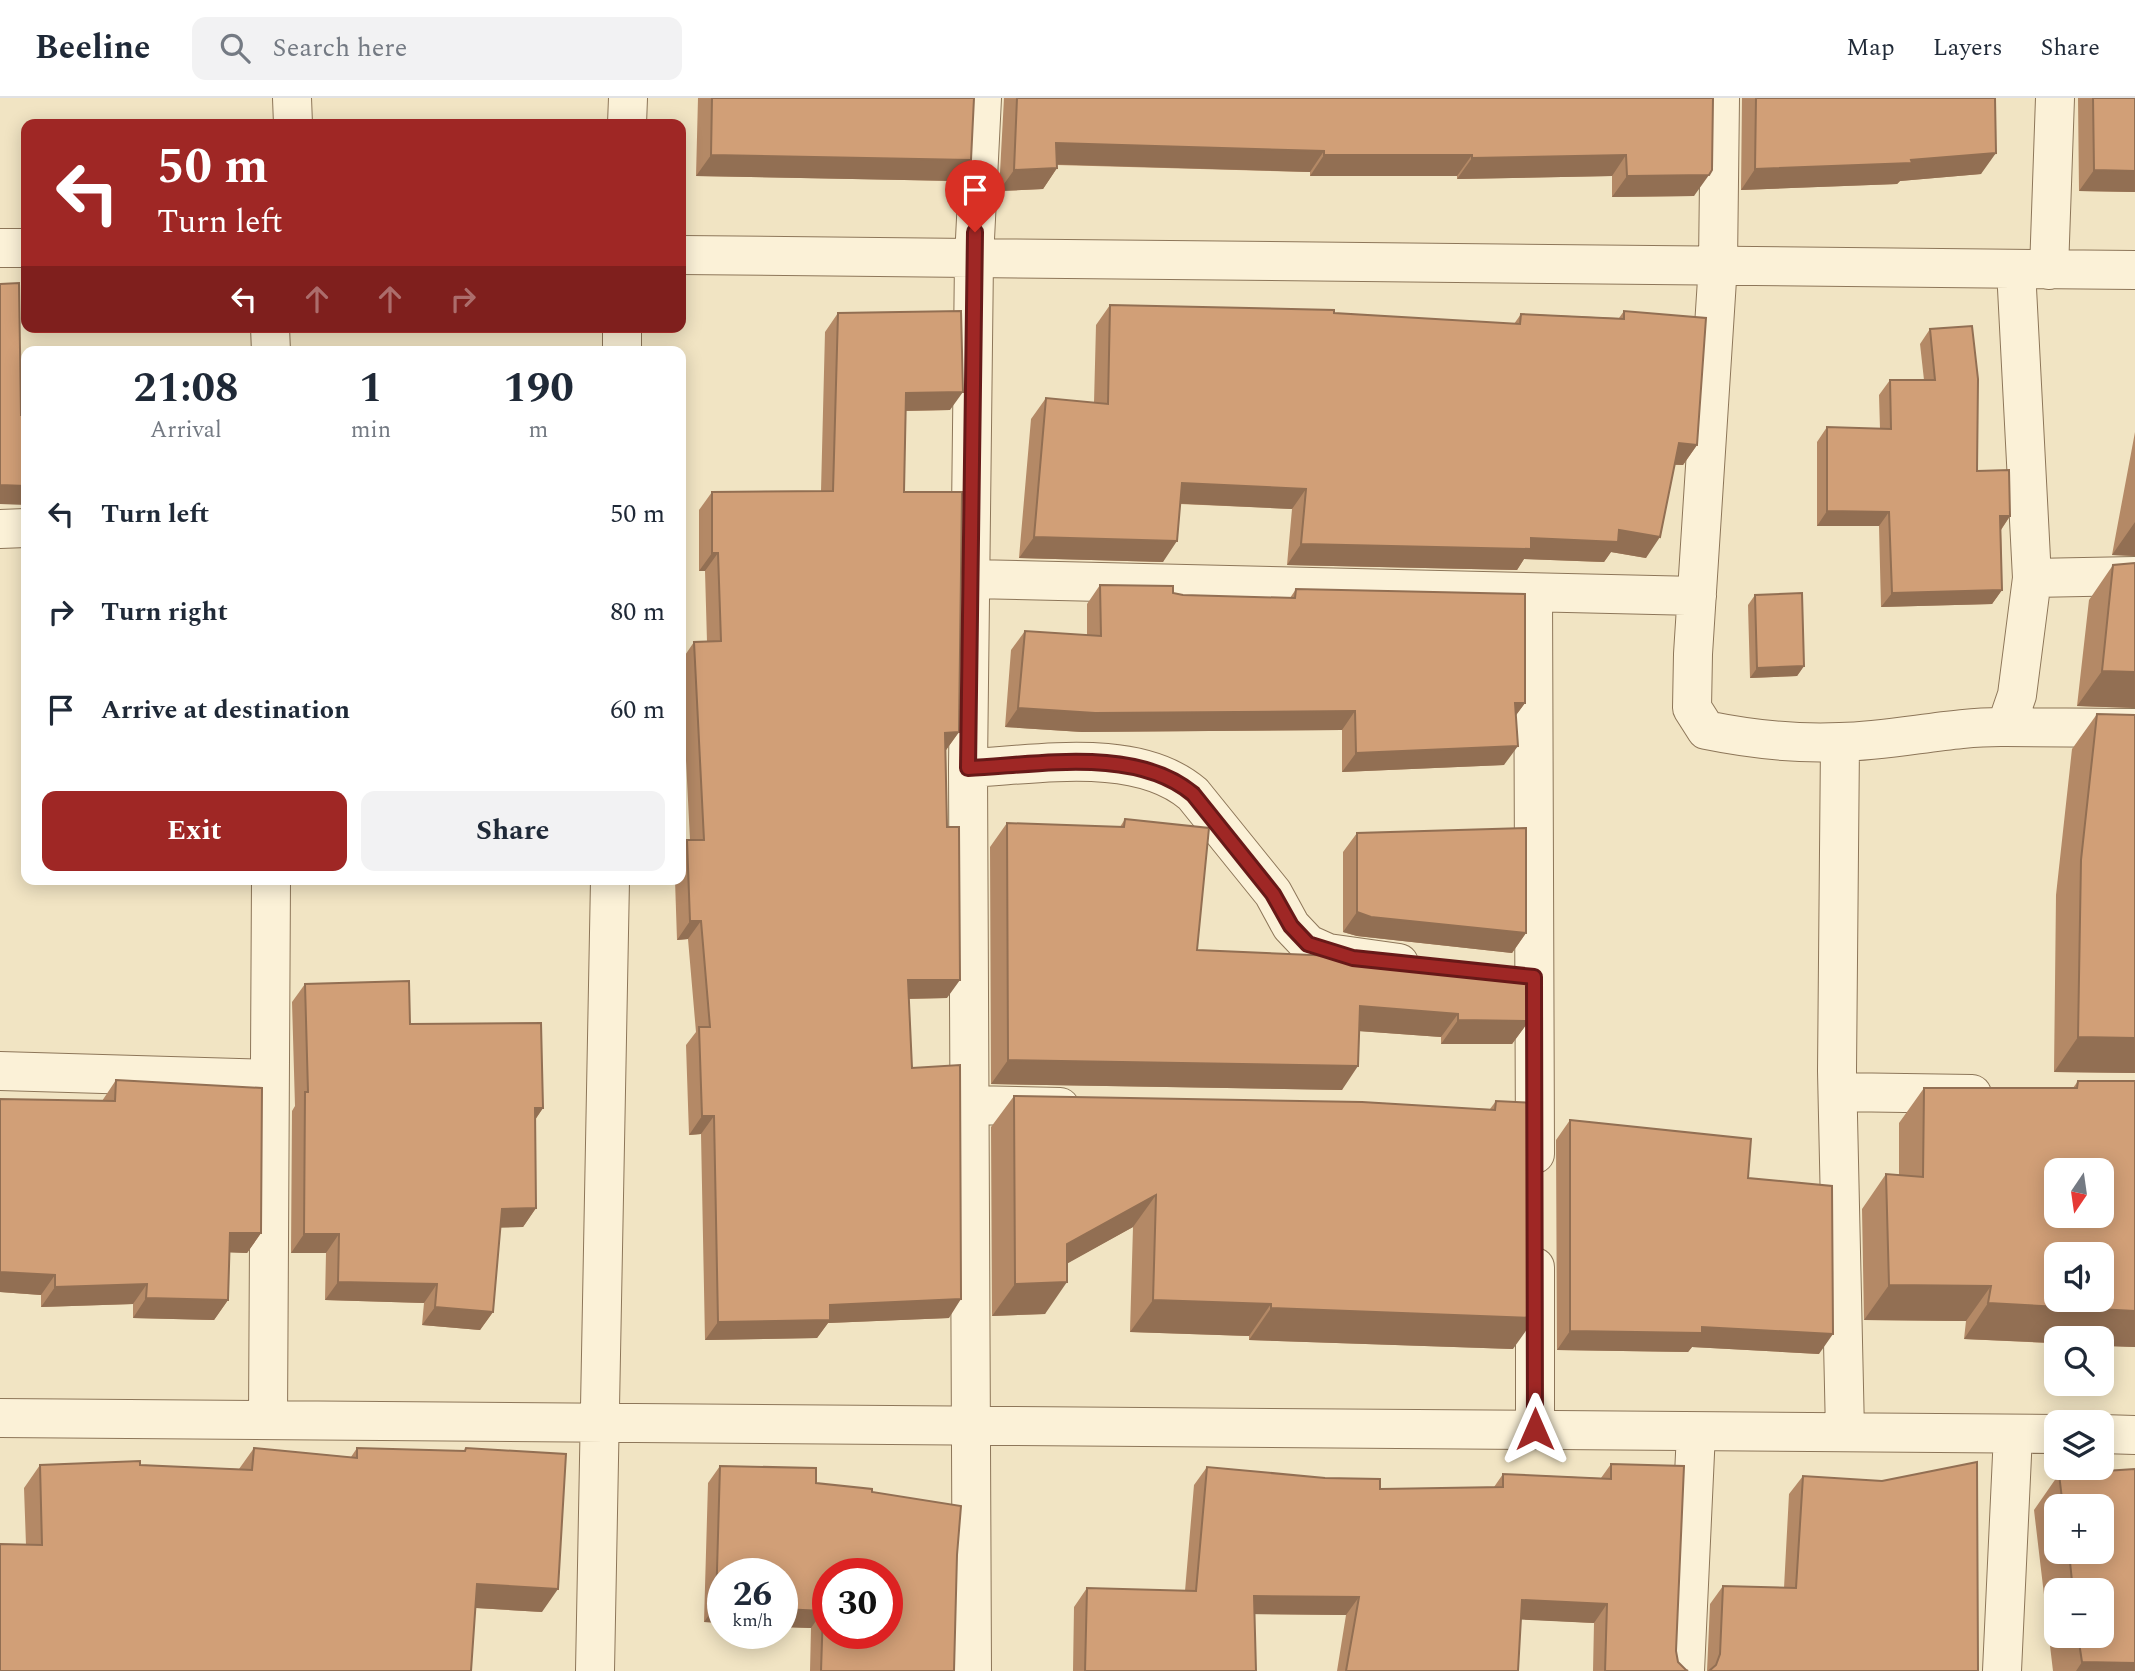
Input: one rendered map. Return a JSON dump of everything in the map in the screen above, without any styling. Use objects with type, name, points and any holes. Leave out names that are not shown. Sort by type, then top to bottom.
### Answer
[{"type":"street","points":[[292,98],[293,119]]},
{"type":"street","points":[[627,119],[628,98]]},
{"type":"street","points":[[972,1671],[968,768],[974,259],[982,98]]},
{"type":"street","points":[[1720,98],[1718,264],[1692,708],[1706,730],[1745,738],[1840,743],[1974,727],[2135,728]]},
{"type":"street","points":[[2006,727],[2017,695],[2032,578],[2033,270],[2054,98]]},
{"type":"street","points":[[0,248],[21,248]]},
{"type":"street","points":[[686,255],[2135,270]]},
{"type":"street","points":[[0,529],[21,528]]},
{"type":"street","points":[[2032,578],[2135,576]]},
{"type":"street","points":[[971,579],[1697,596]]},
{"type":"street","points":[[1533,593],[1520,976],[1535,1111],[1535,1194]]},
{"type":"street","points":[[1840,743],[1838,1092],[1845,1432]]},
{"type":"street","points":[[968,768],[1122,762],[1179,782],[1193,794],[1273,894],[1291,926],[1308,944],[1353,958],[1437,967]]},
{"type":"street","points":[[268,1420],[271,885]]},
{"type":"street","points":[[595,1671],[610,885]]},
{"type":"street","points":[[0,1071],[269,1080]]},
{"type":"street","points":[[1838,1092],[2013,1094]]},
{"type":"street","points":[[969,1105],[1095,1108]]},
{"type":"street","points":[[1494,1111],[1535,1111]]},
{"type":"street","points":[[1535,1235],[1535,1429]]},
{"type":"street","points":[[0,1418],[970,1423],[2044,1434]]},
{"type":"street","points":[[1685,1671],[1696,1432]]},
{"type":"street","points":[[2002,1671],[2013,1434]]},
{"type":"street","points":[[2114,1434],[2135,1435]]},
{"type":"building","points":[[712,98],[974,98],[971,160],[711,155]]},
{"type":"building","points":[[1017,98],[1713,98],[1712,170],[1709,175],[1627,176],[1626,155],[1472,158],[1472,155],[1324,155],[1324,151],[1056,143],[1057,168],[1014,170]]},
{"type":"building","points":[[1756,98],[1995,98],[1996,153],[1911,160],[1912,163],[1755,169]]},
{"type":"building","points":[[2093,98],[2135,98],[2135,171],[2094,170]]},
{"type":"building","points":[[19,283],[21,486],[0,485],[0,284]]},
{"type":"building","points":[[1110,305],[1334,310],[1334,313],[1520,324],[1521,314],[1624,319],[1624,311],[1706,318],[1697,445],[1679,443],[1660,537],[1619,530],[1618,542],[1531,538],[1531,549],[1301,544],[1306,489],[1182,483],[1177,541],[1034,537],[1046,398],[1108,404]]},
{"type":"building","points":[[961,311],[963,392],[906,393],[904,492],[962,492],[959,732],[945,733],[947,827],[959,827],[960,980],[908,980],[912,1068],[960,1065],[961,1299],[830,1305],[830,1320],[718,1322],[714,1116],[702,1116],[699,1027],[710,1027],[701,921],[690,921],[687,840],[704,840],[694,642],[721,641],[718,553],[712,553],[712,492],[833,491],[838,313]]},
{"type":"building","points":[[1972,326],[1978,379],[1977,471],[2009,470],[2010,516],[2000,516],[2002,590],[1892,593],[1889,512],[1827,511],[1827,427],[1891,429],[1890,380],[1935,380],[1930,329]]},
{"type":"building","points":[[2135,563],[2135,672],[2102,671],[2113,565]]},
{"type":"building","points":[[1100,585],[1173,586],[1173,593],[1183,595],[1295,598],[1296,589],[1525,594],[1525,703],[1515,703],[1518,746],[1356,753],[1355,711],[1095,713],[1018,708],[1025,631],[1101,636]]},
{"type":"building","points":[[1802,593],[1804,666],[1757,668],[1755,595]]},
{"type":"building","points":[[2097,714],[2135,715],[2135,1038],[2078,1037],[2081,860]]},
{"type":"building","points":[[1125,819],[1209,828],[1197,950],[1360,957],[1360,954],[1529,973],[1529,1021],[1458,1020],[1458,1014],[1360,1006],[1358,1066],[1008,1060],[1007,823],[1124,827]]},
{"type":"building","points":[[1526,828],[1526,933],[1371,917],[1357,912],[1357,833]]},
{"type":"building","points":[[409,981],[410,1024],[541,1023],[543,1108],[535,1108],[536,1208],[502,1209],[493,1312],[435,1307],[437,1284],[338,1282],[339,1234],[304,1234],[305,1092],[308,1092],[305,984]]},
{"type":"building","points":[[116,1080],[262,1088],[261,1233],[230,1233],[228,1300],[146,1298],[147,1284],[55,1287],[55,1275],[0,1272],[0,1099],[115,1101]]},
{"type":"building","points":[[2078,1081],[2135,1081],[2135,1311],[2114,1310],[2114,1242],[2044,1242],[2044,1306],[1988,1303],[1991,1286],[1889,1285],[1886,1174],[1923,1177],[1924,1088],[2077,1088]]},
{"type":"building","points":[[1014,1096],[1362,1102],[1495,1110],[1496,1101],[1535,1103],[1535,1318],[1271,1308],[1271,1304],[1153,1300],[1156,1195],[1067,1244],[1067,1282],[1015,1284]]},
{"type":"building","points":[[1570,1120],[1751,1139],[1748,1178],[1832,1186],[1833,1334],[1702,1327],[1702,1333],[1570,1331]]},
{"type":"building","points":[[254,1448],[357,1458],[357,1448],[465,1451],[466,1448],[566,1454],[558,1589],[477,1584],[471,1671],[0,1671],[0,1544],[42,1545],[40,1465],[140,1461],[140,1465],[252,1470]]},
{"type":"building","points":[[1977,1462],[1978,1671],[1709,1671],[1716,1665],[1720,1654],[1723,1586],[1796,1588],[1803,1476],[1882,1481]]},
{"type":"building","points":[[1611,1464],[1684,1466],[1676,1651],[1678,1662],[1688,1671],[1605,1671],[1607,1604],[1522,1600],[1518,1671],[1346,1671],[1359,1597],[1254,1596],[1256,1671],[1085,1671],[1087,1588],[1196,1591],[1207,1467],[1325,1478],[1380,1479],[1380,1489],[1503,1487],[1503,1474],[1611,1479]]},
{"type":"building","points":[[720,1466],[816,1468],[816,1483],[872,1489],[872,1492],[961,1506],[954,1671],[821,1671],[822,1649],[903,1649],[903,1558],[812,1558],[812,1610],[798,1610],[798,1558],[717,1558]]},
{"type":"building","points":[[2135,1469],[2135,1663],[2082,1662],[2080,1648],[2114,1648],[2114,1578],[2072,1578],[2070,1564],[2114,1564],[2114,1494],[2061,1494],[2060,1480],[2114,1480],[2114,1470]]},
{"type":"route","points":[[975,232],[968,768],[1122,762],[1179,782],[1193,794],[1273,894],[1291,926],[1308,944],[1328,953],[1353,958],[1534,977],[1535,1429]]}]
